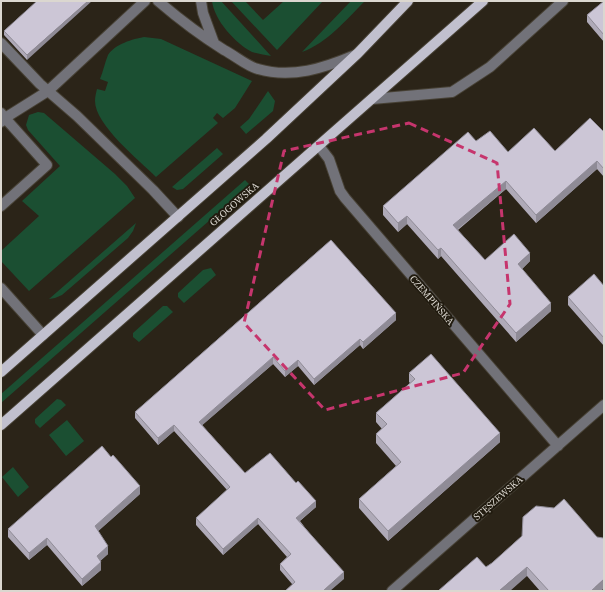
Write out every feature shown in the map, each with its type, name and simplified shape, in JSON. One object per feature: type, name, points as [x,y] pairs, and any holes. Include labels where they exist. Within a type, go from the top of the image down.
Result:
[{"type":"main road","points":[[1,372],[243,160],[358,53],[408,1]]},
{"type":"main road","name":"GŁOGOWSKA","points":[[1,425],[483,1]]},
{"type":"street","points":[[1,206],[47,165],[2,118],[48,91],[145,1]]},
{"type":"street","points":[[158,1],[181,21],[214,44],[257,69],[287,73],[307,71],[334,64],[358,53]]},
{"type":"street","points":[[201,1],[203,13],[214,44]]},
{"type":"street","points":[[372,99],[452,92],[490,67],[563,1]]},
{"type":"street","points":[[1,43],[48,91],[83,121],[154,190],[178,217]]},
{"type":"street","name":"CZEMPIŃSKA","points":[[319,146],[329,158],[340,191],[345,198],[558,446]]},
{"type":"street","points":[[1,288],[43,335]]},
{"type":"street","name":"STĘSZEWSKA","points":[[392,591],[604,405]]},
{"type":"highlighted area","points":[[409,123],[497,163],[510,304],[463,373],[325,410],[244,323],[284,151]]},
{"type":"green space","points":[[212,1],[221,1],[271,56],[252,52],[239,43],[221,23]]},
{"type":"green space","points":[[231,1],[245,1],[263,20],[284,1],[323,1],[277,50]]},
{"type":"green space","points":[[351,1],[365,1],[328,37],[302,52]]},
{"type":"green space","points":[[144,37],[161,39],[252,81],[235,108],[223,118],[217,113],[213,118],[218,123],[156,177],[119,142],[110,131],[102,121],[95,101],[97,89],[105,91],[108,82],[100,79],[108,55],[111,51],[120,45]]},
{"type":"green space","points":[[268,91],[275,101],[273,111],[246,134],[240,127],[249,119]]},
{"type":"green space","points":[[38,112],[44,113],[115,174],[127,186],[135,198],[29,291],[1,261],[1,251],[39,216],[22,201],[60,166],[28,130],[26,125],[29,115]]},
{"type":"green space","points":[[217,148],[223,154],[183,189],[177,190],[172,187]]},
{"type":"green space","points":[[245,180],[250,185],[1,403],[1,394]]},
{"type":"green space","points":[[136,223],[128,238],[62,295],[49,299]]},
{"type":"green space","points":[[211,268],[216,275],[184,303],[178,297],[178,293],[203,270]]},
{"type":"green space","points":[[163,306],[167,306],[173,312],[139,342],[133,337],[133,333]]},
{"type":"green space","points":[[57,399],[61,400],[66,405],[40,428],[35,423],[35,419]]},
{"type":"green space","points":[[67,420],[84,441],[66,456],[49,435]]},
{"type":"green space","points":[[13,467],[29,487],[18,497],[2,477]]},
{"type":"building","points":[[37,1],[88,1],[27,55],[4,31]]},
{"type":"building","points":[[604,1],[604,35],[587,15]]},
{"type":"building","points":[[590,118],[604,132],[604,169],[597,161],[536,215],[506,181],[453,225],[485,260],[514,234],[530,253],[518,264],[551,303],[516,333],[441,248],[438,250],[407,216],[398,223],[383,206],[468,132],[476,141],[490,131],[508,152],[534,128],[555,151]]},
{"type":"building","points":[[331,240],[396,313],[363,342],[360,339],[314,379],[298,360],[285,371],[273,357],[199,422],[245,473],[270,453],[296,483],[298,481],[316,501],[296,518],[344,572],[323,591],[285,591],[295,582],[280,564],[291,554],[258,518],[223,549],[196,518],[230,487],[174,425],[158,438],[135,412]]},
{"type":"building","points":[[594,274],[604,286],[604,338],[568,297]]},
{"type":"building","points":[[431,354],[500,433],[388,531],[359,499],[401,462],[376,434],[387,424],[376,413],[415,379],[409,373]]},
{"type":"building","points":[[102,446],[111,457],[113,455],[140,486],[95,526],[108,546],[97,556],[101,562],[82,579],[47,538],[29,553],[8,529]]},
{"type":"building","points":[[564,499],[597,537],[604,539],[604,579],[591,591],[549,591],[527,567],[499,591],[438,591],[477,557],[486,567],[492,563],[522,536],[523,517],[536,506],[554,508]]}]
